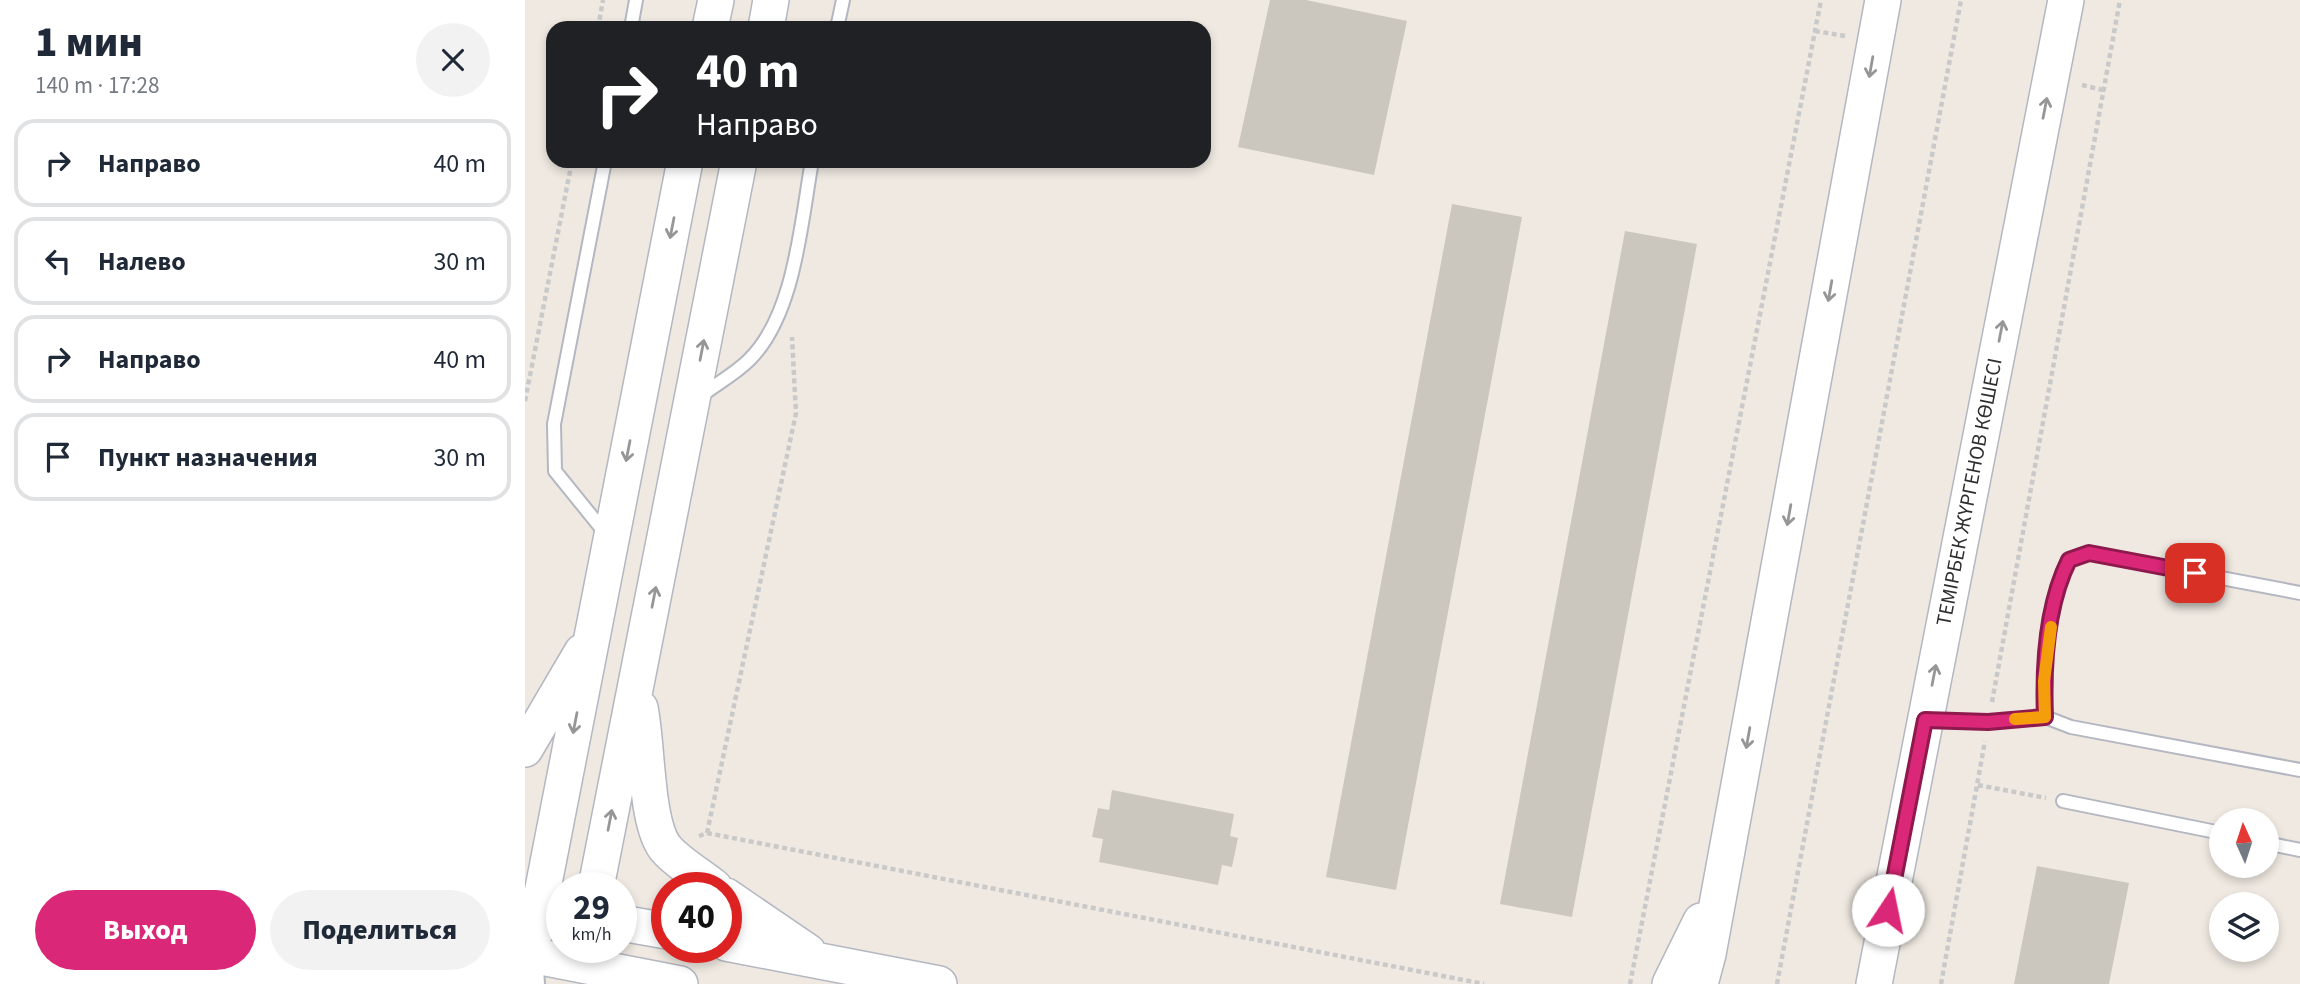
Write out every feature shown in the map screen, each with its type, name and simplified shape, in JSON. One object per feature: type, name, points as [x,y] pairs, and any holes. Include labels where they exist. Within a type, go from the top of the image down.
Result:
[{"type":"main road","points":[[712,21],[716,0]]},
{"type":"main road","points":[[766,21],[771,0]]},
{"type":"main road","points":[[1700,984],[1883,0]]},
{"type":"main road","name":"ТЕМІРБЕК ЖҮРГЕНОВ КӨШЕСІ","points":[[1874,984],[2066,0]]},
{"type":"main road","points":[[680,984],[578,965],[529,965],[684,168]]},
{"type":"main road","points":[[599,872],[738,168]]},
{"type":"main road","points":[[525,749],[561,683],[592,637]]},
{"type":"main road","points":[[636,687],[646,739],[652,826],[667,850],[696,872]]},
{"type":"main road","points":[[1670,984],[1722,877]]},
{"type":"main road","points":[[1893,886],[1893,984]]},
{"type":"main road","points":[[742,907],[823,962]]},
{"type":"main road","points":[[742,946],[939,984]]},
{"type":"lane","points":[[632,21],[636,0]]},
{"type":"lane","points":[[838,21],[842,0]]},
{"type":"lane","points":[[604,168],[554,424],[555,471],[611,540]]},
{"type":"lane","points":[[692,402],[749,360],[773,326],[789,284],[811,168]]},
{"type":"lane","points":[[2045,717],[2044,681],[2057,583],[2069,560],[2089,553],[2300,593]]},
{"type":"lane","points":[[1925,720],[1988,722],[2045,717],[2071,727],[2300,770]]},
{"type":"lane","points":[[2063,801],[2209,831]]},
{"type":"lane","points":[[2279,846],[2300,850]]},
{"type":"path","points":[[599,21],[603,0]]},
{"type":"path","points":[[1630,984],[1821,0]]},
{"type":"path","points":[[1777,984],[1961,0]]},
{"type":"path","points":[[1941,984],[2120,0]]},
{"type":"path","points":[[525,401],[571,168]]},
{"type":"path","points":[[707,832],[796,413],[792,335]]},
{"type":"path","points":[[1978,785],[2063,801]]},
{"type":"path","points":[[667,850],[707,832],[1484,984]]},
{"type":"building","points":[[1270,0],[1306,0],[1407,21],[1374,175],[1238,147]]},
{"type":"building","points":[[1452,204],[1522,217],[1396,890],[1326,877]]},
{"type":"building","points":[[1625,231],[1697,244],[1572,917],[1500,904]]},
{"type":"building","points":[[1112,790],[1234,814],[1230,836],[1238,838],[1232,867],[1222,865],[1218,885],[1099,862],[1103,839],[1092,837],[1098,808],[1109,810]]},
{"type":"building","points":[[2037,866],[2129,883],[2109,984],[2014,984]]},
{"type":"slow traffic","points":[[2015,719],[2045,717],[2044,681],[2051,627]]},
{"type":"route","points":[[1888,910],[1925,720],[1988,722],[2045,717],[2044,681],[2057,583],[2069,560],[2089,553],[2195,573]]}]
